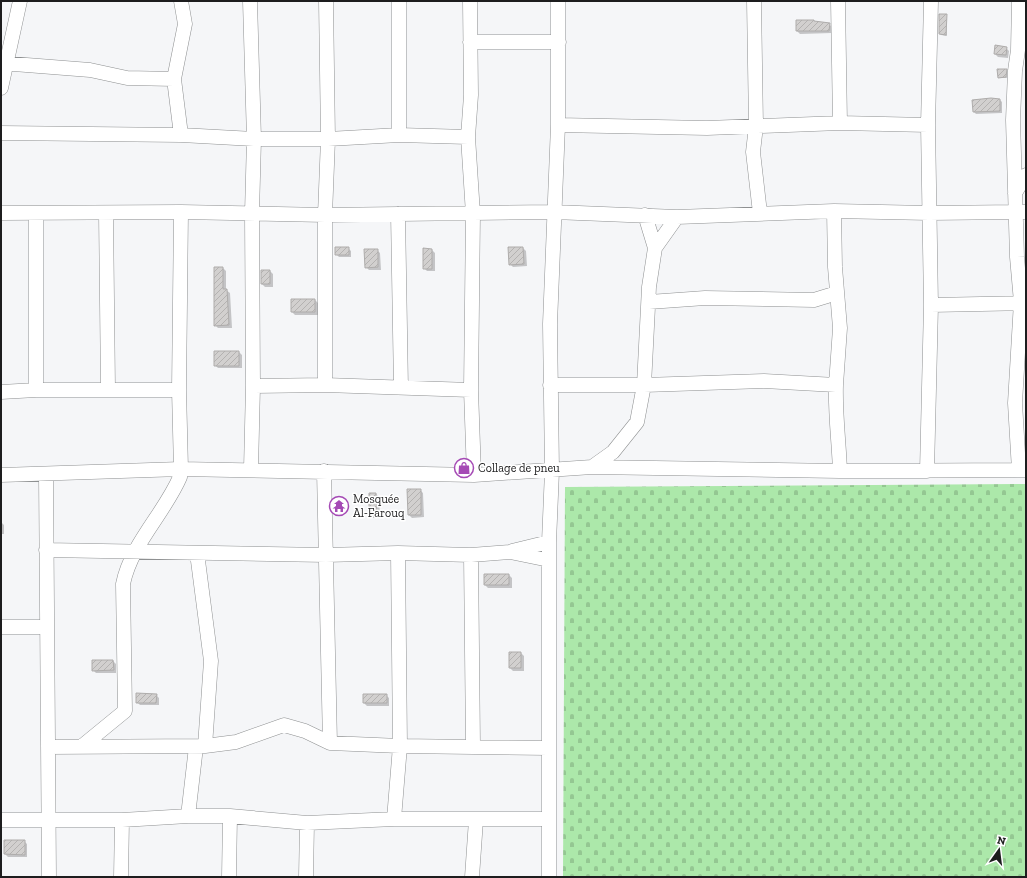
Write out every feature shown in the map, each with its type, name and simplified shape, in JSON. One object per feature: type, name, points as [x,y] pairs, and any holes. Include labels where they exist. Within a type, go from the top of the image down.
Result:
[{"type":"street","points":[[1,88],[4,63],[20,1]]},
{"type":"street","points":[[180,135],[174,79],[185,24],[181,1]]},
{"type":"street","points":[[250,1],[254,139],[252,213],[253,386],[251,469]]},
{"type":"street","points":[[325,384],[325,215],[328,139],[326,1]]},
{"type":"street","points":[[399,1],[399,136]]},
{"type":"street","points":[[470,1],[471,95],[468,137],[474,214],[471,390],[474,475]]},
{"type":"street","points":[[549,877],[549,542],[552,471],[550,385],[554,212],[558,125],[558,1]]},
{"type":"street","points":[[754,1],[756,126],[753,152],[760,213]]},
{"type":"street","points":[[838,1],[840,123]]},
{"type":"street","points":[[927,471],[931,304],[928,125],[931,1]]},
{"type":"street","points":[[1,475],[181,469],[251,469],[474,475],[552,471],[592,467],[840,471],[1023,470],[1016,440],[1021,384],[1024,303],[1021,212],[1014,193],[1013,120],[1015,71],[1018,50],[1019,1]]},
{"type":"street","points":[[470,42],[559,42]]},
{"type":"street","points":[[4,63],[90,70],[126,78],[174,79]]},
{"type":"street","points":[[558,125],[646,125],[680,128],[840,123],[928,125]]},
{"type":"street","points":[[1,133],[180,135],[254,139],[328,139],[399,136],[468,137]]},
{"type":"street","points":[[1014,193],[1026,175]]},
{"type":"street","points":[[1,213],[181,212],[325,215],[554,212],[677,217],[834,211],[929,213],[1021,212]]},
{"type":"street","points":[[834,211],[835,267],[840,328],[835,415],[838,433],[840,471]]},
{"type":"street","points":[[81,747],[125,712],[122,584],[124,575],[135,551],[177,483],[181,469],[178,390],[181,212]]},
{"type":"street","points":[[106,213],[108,389]]},
{"type":"street","points":[[36,214],[36,390]]},
{"type":"street","points":[[398,214],[401,388]]},
{"type":"street","points":[[645,216],[655,248]]},
{"type":"street","points":[[592,467],[613,452],[635,425],[644,385],[650,274],[655,248],[677,217]]},
{"type":"street","points":[[649,302],[705,298],[814,300],[838,293]]},
{"type":"street","points":[[931,304],[1024,303]]},
{"type":"street","points":[[550,385],[644,385],[764,381],[836,385]]},
{"type":"street","points":[[253,386],[325,384],[471,390]]},
{"type":"street","points":[[1,392],[108,389],[178,390]]},
{"type":"street","points":[[324,471],[330,743]]},
{"type":"street","points":[[46,474],[48,877]]},
{"type":"street","points":[[46,550],[326,555],[398,553],[471,555],[510,552],[549,542]]},
{"type":"street","points":[[510,552],[549,560]]},
{"type":"street","points":[[188,816],[201,747],[211,661],[197,553]]},
{"type":"street","points":[[394,819],[400,746],[398,553]]},
{"type":"street","points":[[471,555],[473,746]]},
{"type":"street","points":[[1,627],[47,627]]},
{"type":"street","points":[[48,747],[201,747],[236,742],[284,725],[305,731],[330,743],[400,746],[548,748]]},
{"type":"street","points":[[1,820],[122,820],[188,816],[230,816],[307,823],[394,819],[549,819]]},
{"type":"street","points":[[229,877],[230,816]]},
{"type":"street","points":[[121,877],[122,820]]},
{"type":"street","points":[[472,877],[476,820]]},
{"type":"street","points":[[306,877],[307,823]]},
{"type":"green space","points":[[1026,484],[1026,877],[563,877],[565,487]]},
{"type":"building","points":[[939,14],[947,14],[946,35],[939,34]]},
{"type":"building","points":[[796,20],[814,20],[830,23],[829,31],[796,31]]},
{"type":"building","points":[[995,45],[1007,47],[1006,55],[994,54]]},
{"type":"building","points":[[997,69],[1007,69],[1006,77],[998,78]]},
{"type":"building","points":[[991,98],[1000,99],[1000,111],[973,112],[972,100]]},
{"type":"building","points":[[335,247],[349,247],[349,255],[335,255]]},
{"type":"building","points":[[508,247],[523,247],[524,264],[509,265]]},
{"type":"building","points":[[423,248],[432,249],[432,269],[423,269]]},
{"type":"building","points":[[364,249],[378,249],[378,267],[365,268]]},
{"type":"building","points":[[214,267],[223,267],[223,289],[227,289],[229,325],[214,326]]},
{"type":"building","points":[[261,270],[270,270],[270,284],[261,284]]},
{"type":"building","points":[[291,299],[315,299],[315,312],[291,312]]},
{"type":"building","points":[[214,351],[239,351],[239,366],[214,366]]},
{"type":"building","points":[[407,489],[421,489],[421,515],[408,515]]},
{"type":"building","points":[[369,493],[376,493],[377,516],[369,516]]},
{"type":"building","points":[[484,574],[509,574],[509,585],[484,585]]},
{"type":"building","points":[[509,652],[521,652],[521,668],[509,668]]},
{"type":"building","points":[[92,660],[113,660],[114,670],[92,671]]},
{"type":"building","points":[[136,693],[157,694],[156,703],[136,703]]},
{"type":"building","points":[[363,694],[387,694],[387,703],[363,703]]},
{"type":"building","points":[[4,840],[25,840],[25,855],[4,854]]},
{"type":"place","name":"Collage de pneu","points":[[464,468]]},
{"type":"place","name":"Mosquée Al-Farouq","points":[[339,506]]}]
